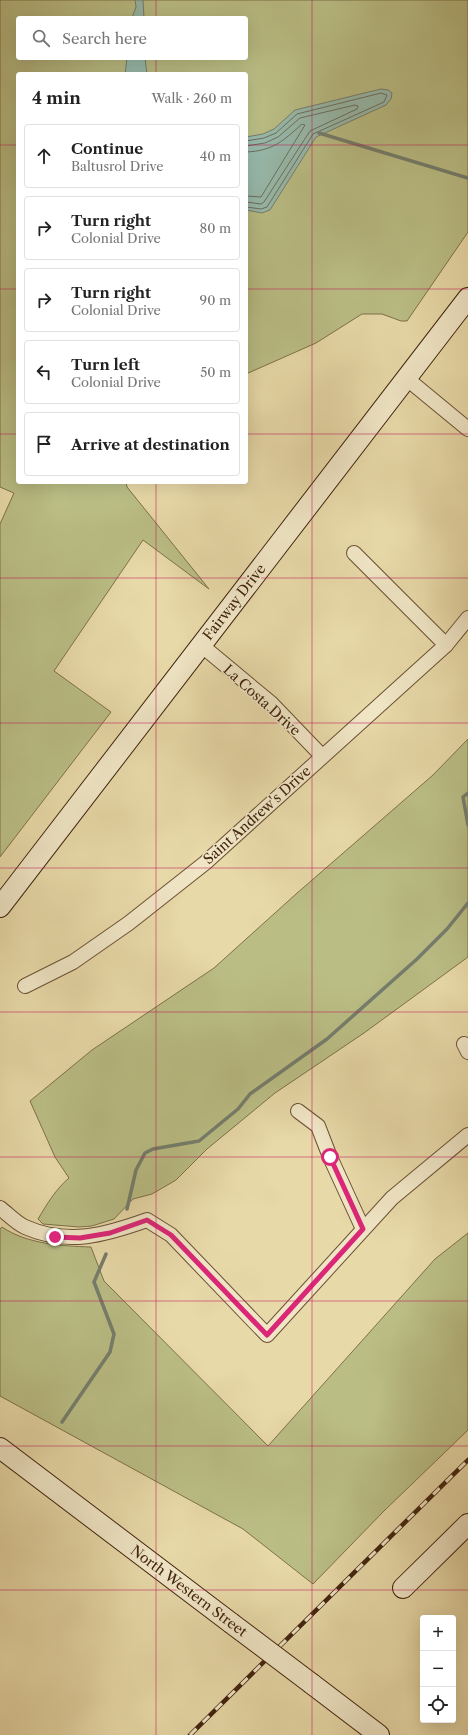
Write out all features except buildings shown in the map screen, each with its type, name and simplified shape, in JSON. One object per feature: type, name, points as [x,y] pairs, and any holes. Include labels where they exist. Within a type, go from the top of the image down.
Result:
[{"type":"main road","name":"Fairway Drive","points":[[0,907],[468,298]]},
{"type":"main road","name":"North Western Street","points":[[0,1448],[378,1735]]},
{"type":"main road","points":[[403,1588],[468,1524]]},
{"type":"street","points":[[406,378],[468,429]]},
{"type":"street","points":[[354,553],[446,645]]},
{"type":"street","name":"Saint Andrew's Drive","points":[[25,986],[73,962],[129,923],[205,863],[446,645],[468,618]]},
{"type":"street","name":"La Costa Drive","points":[[201,645],[272,704],[322,756]]},
{"type":"street","points":[[298,1111],[318,1126],[330,1157],[363,1229]]},
{"type":"street","points":[[0,1208],[24,1226],[55,1237],[80,1238],[110,1233],[147,1220],[171,1235],[267,1335],[392,1198],[468,1135]]},
{"type":"green space","points":[[0,0],[468,0],[468,232],[407,321],[401,321],[382,314],[362,314],[316,343],[248,373],[248,72],[16,72],[16,484],[126,484],[127,487],[209,589],[143,540],[54,671],[111,712],[0,857],[0,524],[14,493],[0,487]]},
{"type":"green space","points":[[468,739],[468,957],[364,1033],[275,1093],[207,1149],[176,1180],[152,1194],[133,1199],[114,1219],[92,1226],[79,1227],[43,1224],[38,1219],[48,1202],[69,1178],[55,1157],[30,1101],[92,1050],[214,968],[296,894],[433,775]]},
{"type":"green space","points":[[2,1227],[12,1233],[33,1241],[56,1245],[91,1247],[104,1281],[268,1446],[435,1259],[468,1233],[468,1430],[384,1511],[313,1584],[243,1529],[0,1396],[0,1229]]},
{"type":"water","points":[[135,0],[143,0],[144,16],[133,16],[136,7]]},
{"type":"water","points":[[127,60],[145,60],[147,72],[125,72]]},
{"type":"water","points":[[381,89],[388,90],[392,93],[391,99],[386,105],[316,137],[270,210],[262,213],[248,210],[248,137],[263,134],[274,129],[295,110]]},
{"type":"waterway","points":[[319,133],[468,178]]},
{"type":"waterway","points":[[468,793],[463,797],[468,825]]},
{"type":"waterway","points":[[127,1209],[136,1170],[145,1153],[153,1149],[199,1141],[238,1109],[250,1094],[327,1039],[417,959],[447,929],[468,903]]},
{"type":"waterway","points":[[62,1422],[110,1352],[114,1334],[94,1282],[106,1254]]},
{"type":"railway","points":[[190,1735],[468,1460]]},
{"type":"route","points":[[55,1237],[80,1238],[110,1233],[147,1220],[171,1235],[267,1335],[363,1229],[330,1157]]}]
